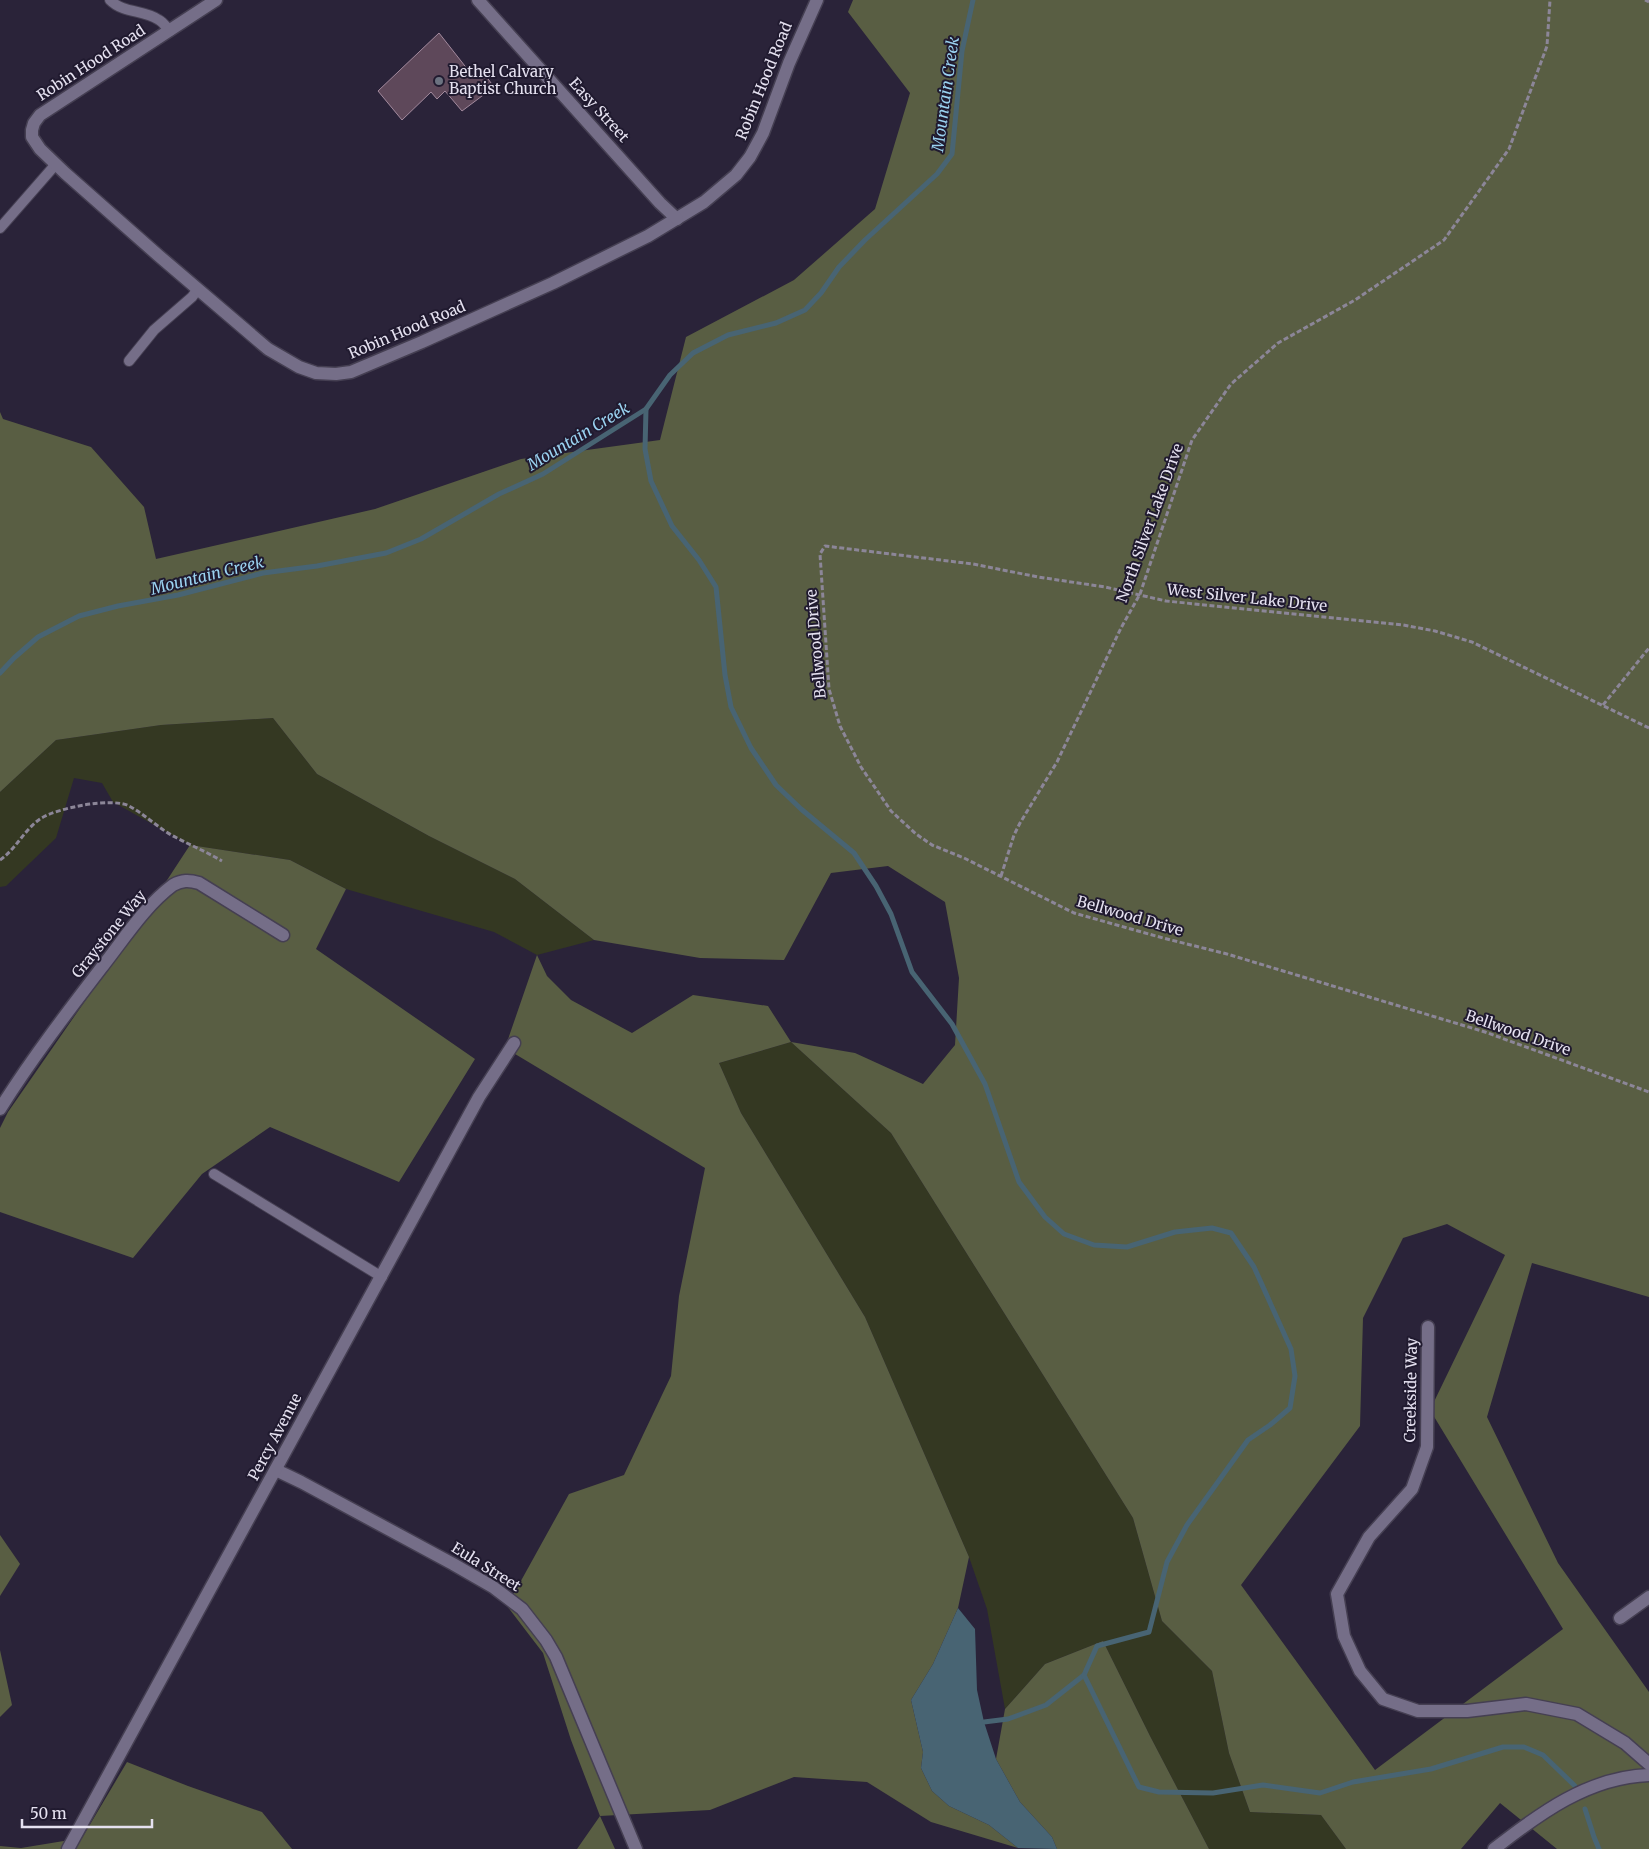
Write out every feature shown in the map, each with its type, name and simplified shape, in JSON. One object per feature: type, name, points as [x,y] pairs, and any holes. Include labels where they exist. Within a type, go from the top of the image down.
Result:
[{"type":"street","name":"Robin Hood Road","points":[[216,0],[40,115],[34,123],[32,137],[40,149],[56,164],[268,348],[299,367],[316,373],[336,374],[351,372],[553,283],[648,236],[704,202],[736,175],[750,157],[763,133],[789,63],[817,0]]},
{"type":"street","name":"Easy Street","points":[[478,0],[660,203],[677,219]]},
{"type":"street","name":"Graystone Way","points":[[0,1109],[13,1087],[74,1003],[131,929],[167,889],[173,885],[180,881],[189,880],[198,883],[283,935]]},
{"type":"street","name":"Percy Avenue","points":[[68,1849],[479,1097],[514,1043]]},
{"type":"street","name":"Creekside Way","points":[[1428,1327],[1427,1447],[1412,1489],[1369,1537],[1337,1594],[1344,1636],[1360,1672],[1383,1699],[1418,1711],[1467,1710],[1526,1704],[1577,1714],[1625,1743],[1649,1764]]},
{"type":"street","name":"Eula Street","points":[[276,1470],[453,1564],[493,1587],[522,1610],[546,1640],[556,1658],[592,1740],[636,1849]]},
{"type":"street","points":[[1620,1618],[1649,1598]]},
{"type":"street","points":[[1500,1848],[1530,1820],[1592,1786],[1618,1779],[1649,1775]]},
{"type":"lane","points":[[110,0],[116,6],[159,20],[170,31]]},
{"type":"lane","points":[[0,228],[56,164]]},
{"type":"lane","points":[[129,361],[154,330],[192,297],[198,289]]},
{"type":"lane","points":[[214,1174],[382,1277]]},
{"type":"path","name":"North Silver Lake Drive","points":[[1001,876],[1014,835],[1057,762],[1121,628],[1140,594],[1192,440],[1231,384],[1278,343],[1355,300],[1444,240],[1509,149],[1547,46],[1550,0]]},
{"type":"path","points":[[1645,0],[1649,2]]},
{"type":"path","name":"West Silver Lake Drive","points":[[825,546],[973,564],[1038,577],[1106,586],[1166,601],[1403,625],[1435,631],[1472,642],[1649,728]]},
{"type":"path","name":"Bellwood Drive","points":[[825,546],[820,554],[820,561],[829,689],[840,726],[861,767],[891,811],[916,834],[932,845],[964,858],[1074,913],[1227,954],[1485,1032],[1649,1092]]},
{"type":"path","points":[[1603,705],[1649,648]]},
{"type":"path","points":[[0,860],[7,855],[28,829],[41,819],[66,809],[100,803],[127,805],[176,838],[222,860]]},
{"type":"green space","points":[[853,0],[1649,0],[1649,1297],[1532,1263],[1487,1417],[1558,1563],[1649,1692],[1649,1849],[1557,1849],[1500,1803],[1461,1849],[1346,1849],[1321,1815],[1250,1812],[1229,1753],[1212,1671],[1162,1621],[1133,1518],[891,1133],[791,1042],[855,1053],[923,1084],[955,1045],[959,978],[945,902],[888,866],[831,873],[784,960],[700,958],[594,940],[515,879],[429,836],[317,774],[273,718],[161,725],[56,740],[0,792],[0,412],[3,419],[91,447],[144,507],[156,559],[375,509],[521,459],[660,440],[686,337],[794,280],[875,209],[910,93],[848,12]],"holes":[[[1447,1224],[1505,1255],[1430,1410],[1563,1629],[1375,1770],[1241,1585],[1360,1426],[1363,1318],[1403,1238]]]},
{"type":"green space","points":[[273,718],[317,774],[429,836],[515,879],[594,940],[537,955],[494,932],[346,889],[290,860],[190,845],[113,802],[102,783],[74,778],[56,838],[6,886],[0,887],[0,792],[56,740],[161,725]]},
{"type":"green space","points":[[190,845],[290,860],[346,889],[316,949],[475,1059],[399,1182],[270,1127],[202,1174],[133,1258],[0,1212],[0,1128],[8,1112],[137,926]]},
{"type":"green space","points":[[537,955],[547,976],[571,1000],[632,1033],[693,995],[768,1006],[791,1042],[719,1063],[741,1113],[865,1317],[969,1557],[958,1608],[933,1664],[911,1700],[923,1752],[921,1768],[932,1791],[949,1806],[989,1825],[1018,1848],[931,1822],[867,1782],[794,1777],[710,1810],[600,1816],[571,1740],[543,1653],[507,1606],[569,1494],[624,1475],[671,1376],[679,1296],[705,1168],[505,1048]]},
{"type":"green space","points":[[791,1042],[891,1133],[1133,1518],[1162,1621],[1212,1671],[1229,1753],[1250,1812],[1321,1815],[1346,1849],[1209,1849],[1103,1641],[1045,1664],[1005,1709],[987,1609],[969,1557],[865,1317],[741,1113],[719,1063]]},
{"type":"green space","points":[[0,1535],[20,1564],[0,1596]]},
{"type":"green space","points":[[1103,1641],[1209,1849],[1057,1849],[1052,1837],[1020,1802],[996,1759],[1005,1709],[1045,1664]]},
{"type":"green space","points":[[0,1650],[12,1705],[0,1717]]},
{"type":"green space","points":[[127,1762],[262,1812],[292,1849],[0,1849],[0,1846],[21,1848],[82,1838]]},
{"type":"green space","points":[[600,1816],[615,1849],[577,1849]]},
{"type":"water","points":[[958,1608],[975,1629],[977,1690],[984,1722],[996,1759],[1020,1802],[1052,1837],[1057,1849],[1018,1848],[989,1825],[949,1806],[932,1791],[921,1768],[923,1752],[911,1700],[933,1664]]},
{"type":"building","name":"Bethel Calvary Baptist Church","points":[[439,33],[472,75],[480,68],[494,87],[462,111],[445,91],[437,99],[431,92],[402,120],[378,91]]},
{"type":"waterway","name":"Mountain Creek","points":[[0,673],[38,637],[79,616],[118,606],[178,595],[263,573],[317,566],[386,553],[421,539],[499,494],[543,474],[646,409],[670,375],[693,353],[728,335],[776,323],[805,310],[821,293],[839,267],[865,240],[937,174],[952,154],[962,51],[973,0]]},
{"type":"waterway","points":[[646,409],[645,449],[651,481],[672,526],[699,560],[716,587],[725,675],[731,707],[751,748],[776,785],[801,809],[854,853],[876,886],[891,914],[912,972],[952,1024],[985,1084],[1019,1182],[1045,1217],[1064,1234],[1094,1245],[1127,1247],[1175,1232],[1212,1228],[1231,1233],[1254,1267],[1291,1349],[1295,1376],[1290,1408],[1248,1440],[1187,1525],[1167,1562],[1149,1632],[1097,1646],[1084,1675],[1046,1705],[1008,1719],[984,1722]]},
{"type":"waterway","points":[[1084,1675],[1139,1787],[1159,1792],[1213,1793],[1263,1785],[1320,1793],[1353,1782],[1431,1769],[1503,1747],[1524,1747],[1543,1755],[1575,1786]]},
{"type":"waterway","points":[[1585,1809],[1599,1849]]},
{"type":"place","name":"Bethel Calvary Baptist Church","points":[[439,81]]}]
